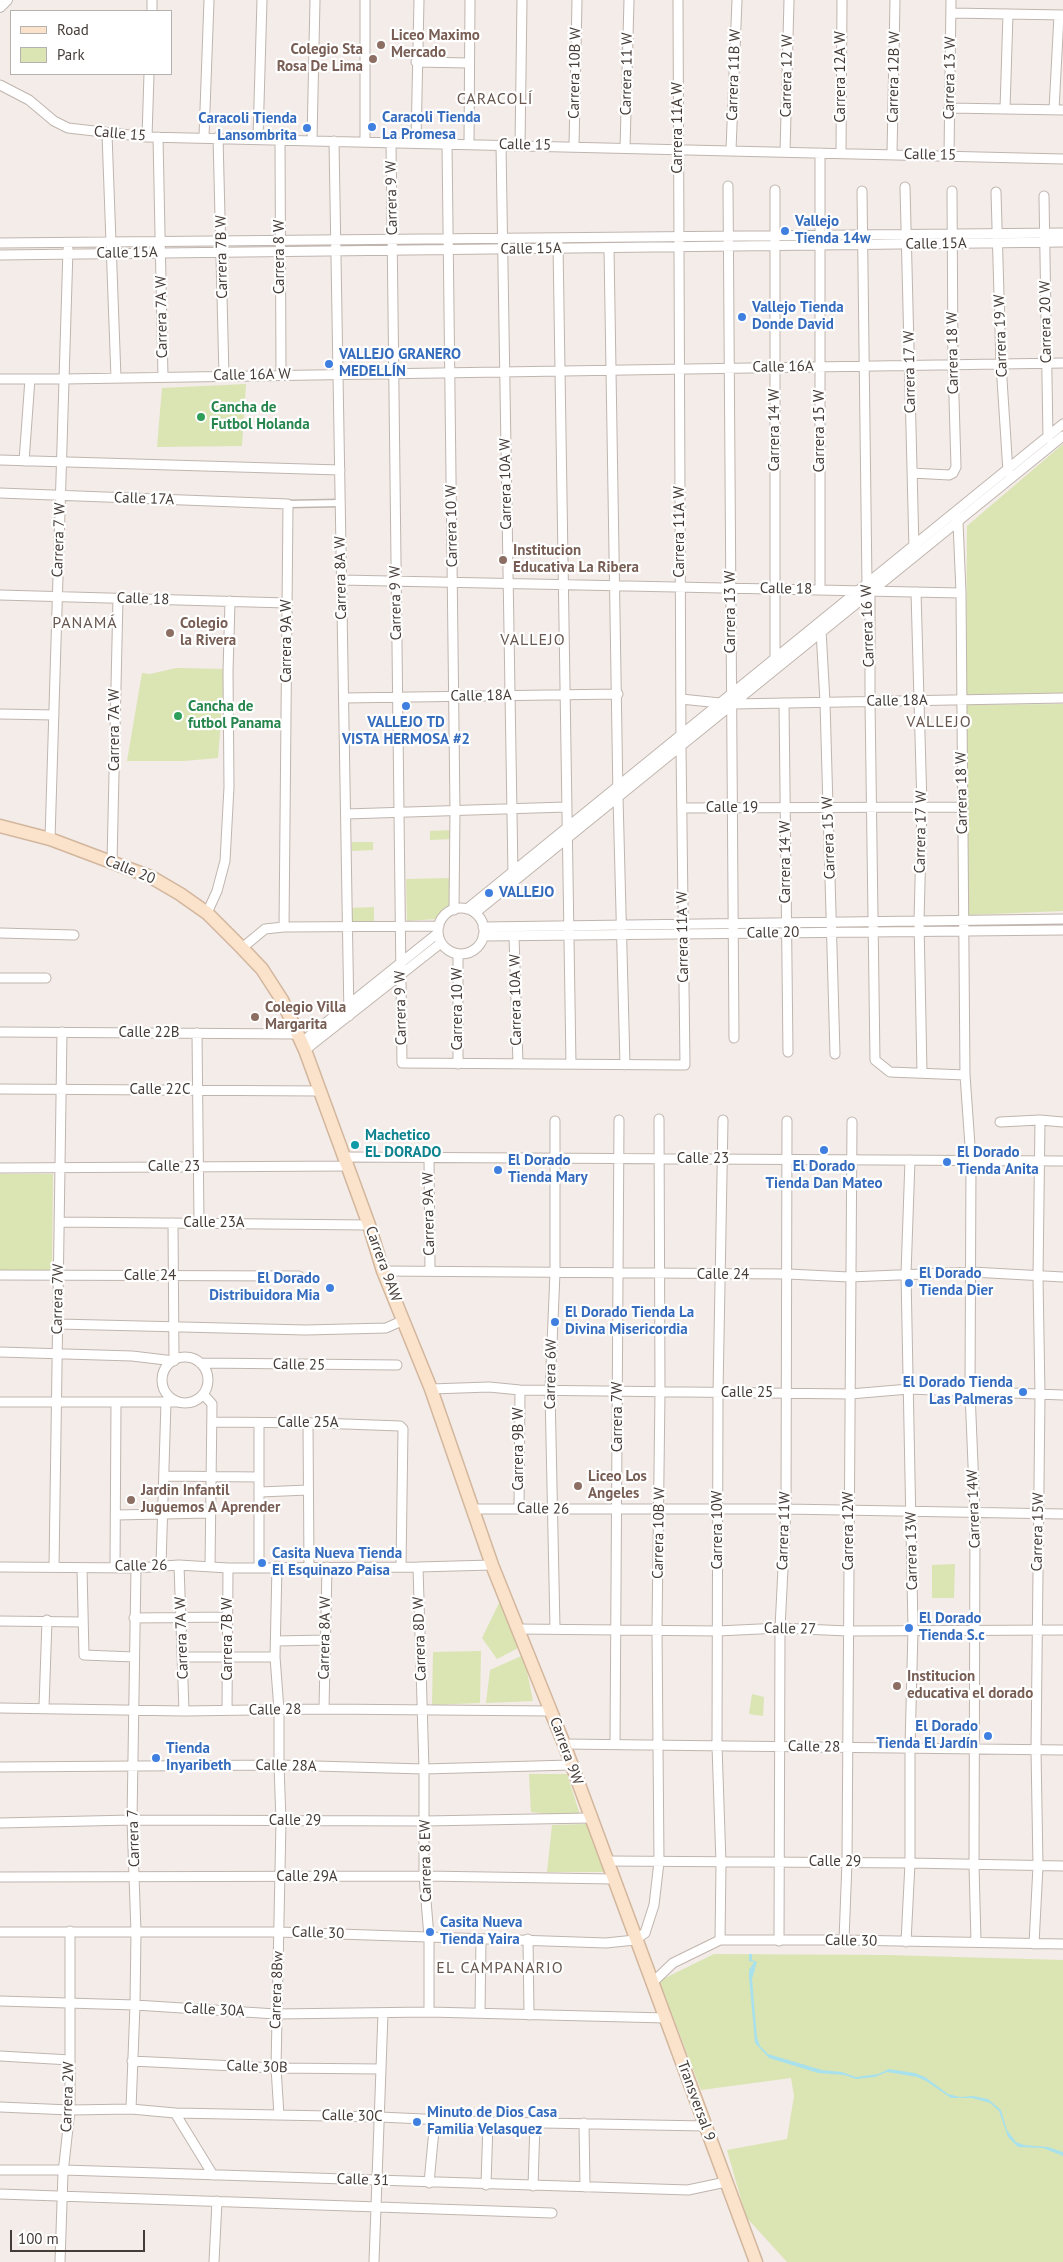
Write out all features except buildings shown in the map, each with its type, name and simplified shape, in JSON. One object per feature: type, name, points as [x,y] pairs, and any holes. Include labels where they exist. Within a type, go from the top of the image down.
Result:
[{"type":"main road","name":"Calle 20","points":[[0,826],[50,839],[151,877],[207,913],[262,970]]},
{"type":"main road","name":"Carrera 9AW","points":[[262,970],[282,1000],[302,1042],[369,1225],[383,1271],[431,1389],[492,1565]]},
{"type":"main road","name":"Carrera 9W","points":[[492,1565],[564,1744],[635,1940]]},
{"type":"main road","name":"Transversal 9","points":[[635,1940],[666,2018],[704,2126],[756,2262]]},
{"type":"street","points":[[0,7],[8,0]]},
{"type":"street","points":[[204,137],[209,0]]},
{"type":"street","points":[[258,138],[262,0]]},
{"type":"street","points":[[312,140],[315,0]]},
{"type":"street","points":[[365,0],[365,141]]},
{"type":"street","points":[[416,142],[416,62],[419,0]]},
{"type":"street","points":[[469,144],[470,0]]},
{"type":"street","points":[[520,145],[522,0]]},
{"type":"street","name":"Carrera 10B W","points":[[574,146],[577,0]]},
{"type":"street","name":"Carrera 11 W","points":[[625,148],[629,0]]},
{"type":"street","name":"Carrera 11A W","points":[[625,1065],[685,1065],[680,747],[678,0]]},
{"type":"street","name":"Carrera 11B W","points":[[731,150],[737,0]]},
{"type":"street","name":"Carrera 12 W","points":[[785,152],[789,0]]},
{"type":"street","name":"Carrera 12A W","points":[[841,153],[842,0]]},
{"type":"street","name":"Carrera 12B W","points":[[892,154],[896,0]]},
{"type":"street","name":"Carrera 13 W","points":[[949,156],[951,0]]},
{"type":"street","points":[[949,108],[1059,110],[1061,15],[951,13]]},
{"type":"street","points":[[1005,109],[1008,14]]},
{"type":"street","points":[[416,62],[470,64]]},
{"type":"street","points":[[147,137],[149,75]]},
{"type":"street","name":"Calle 15","points":[[0,85],[29,100],[54,121],[68,128],[147,137],[218,137],[1063,159]]},
{"type":"street","points":[[108,134],[116,378]]},
{"type":"street","name":"Carrera 7A W","points":[[158,137],[163,377]]},
{"type":"street","name":"Carrera 7B W","points":[[218,137],[224,376]]},
{"type":"street","name":"Carrera 8 W","points":[[280,139],[280,375]]},
{"type":"street","name":"Carrera 8A W","points":[[334,140],[349,1016]]},
{"type":"street","name":"Carrera 9 W","points":[[391,142],[402,1063],[458,1064]]},
{"type":"street","name":"Carrera 10 W","points":[[447,143],[454,696],[454,910]]},
{"type":"street","name":"Carrera 10A W","points":[[501,145],[503,372],[513,883]]},
{"type":"street","name":"Carrera 15 W","points":[[820,153],[820,590]]},
{"type":"street","name":"Carrera 13 W","points":[[728,186],[734,1038]]},
{"type":"street","name":"Carrera 17 W","points":[[905,187],[914,557]]},
{"type":"street","name":"Carrera 14 W","points":[[775,190],[775,670]]},
{"type":"street","name":"Carrera 16 W","points":[[862,191],[875,1060],[890,1072],[922,1073]]},
{"type":"street","name":"Carrera 18 W","points":[[912,472],[949,474],[953,473],[956,467],[953,364],[952,191]]},
{"type":"street","name":"Carrera 19 W","points":[[996,192],[1001,364],[1009,480]]},
{"type":"street","name":"Carrera 20 W","points":[[1044,196],[1048,448]]},
{"type":"street","name":"Calle 15A","points":[[0,243],[679,237],[820,241],[1044,238],[1063,234]]},
{"type":"street","points":[[558,238],[565,585],[566,828],[568,839],[571,1064]]},
{"type":"street","points":[[620,238],[620,248]]},
{"type":"street","name":"Calle 15A","points":[[1044,238],[1063,242]]},
{"type":"street","name":"Calle 15A","points":[[0,255],[728,247],[775,241]]},
{"type":"street","name":"Carrera 7 W","points":[[50,839],[69,242]]},
{"type":"street","points":[[458,1064],[625,1065],[618,797],[618,694],[609,248]]},
{"type":"street","name":"Calle 16A","points":[[503,372],[1063,363]]},
{"type":"street","name":"Calle 16A W","points":[[0,379],[64,380],[503,372]]},
{"type":"street","points":[[24,461],[30,379]]},
{"type":"street","points":[[467,909],[720,703],[732,699],[775,670],[821,632],[914,545],[1063,424]]},
{"type":"street","points":[[476,913],[680,747],[776,658],[856,591],[868,587],[914,557],[1063,436]]},
{"type":"street","points":[[0,460],[340,470]]},
{"type":"street","name":"Calle 17A","points":[[0,493],[288,504]]},
{"type":"street","points":[[288,504],[340,503]]},
{"type":"street","name":"Carrera 9A W","points":[[284,927],[288,504]]},
{"type":"street","name":"Carrera 18 W","points":[[954,512],[958,522],[961,593],[965,1075]]},
{"type":"street","name":"Calle 18","points":[[342,580],[856,591]]},
{"type":"street","points":[[868,587],[916,592],[961,593]]},
{"type":"street","name":"Carrera 17 W","points":[[916,592],[922,807],[919,921],[922,1073]]},
{"type":"street","name":"Calle 18","points":[[0,595],[287,603]]},
{"type":"street","name":"Carrera 7A W","points":[[112,862],[118,598]]},
{"type":"street","points":[[207,913],[217,891],[226,854],[229,787],[228,672],[230,601]]},
{"type":"street","name":"Carrera 15 W","points":[[818,623],[821,632],[825,702],[835,1054]]},
{"type":"street","name":"Calle 18A","points":[[344,698],[618,694]]},
{"type":"street","name":"Calle 18A","points":[[732,699],[784,703],[1063,698]]},
{"type":"street","points":[[681,699],[720,703]]},
{"type":"street","name":"Carrera 14 W","points":[[784,703],[788,1052]]},
{"type":"street","points":[[0,714],[54,715]]},
{"type":"street","name":"Calle 19","points":[[682,808],[962,807]]},
{"type":"street","points":[[346,814],[566,808]]},
{"type":"street","points":[[302,1042],[401,963],[438,930],[442,919],[454,910],[467,909],[476,913],[483,931],[474,950],[458,954],[448,950],[441,943],[438,930]]},
{"type":"street","points":[[1061,919],[1061,930]]},
{"type":"street","name":"Calle 20","points":[[483,931],[514,936],[622,925],[1061,919]]},
{"type":"street","points":[[1017,920],[1017,931]]},
{"type":"street","points":[[242,948],[265,929],[284,927],[400,926],[438,930]]},
{"type":"street","name":"Calle 20","points":[[483,931],[569,930],[622,934],[733,934],[1061,930]]},
{"type":"street","points":[[0,933],[74,935]]},
{"type":"street","name":"Carrera 10A W","points":[[514,936],[518,1064]]},
{"type":"street","points":[[302,1042],[349,1016],[441,943]]},
{"type":"street","name":"Carrera 10 W","points":[[458,954],[458,1064]]},
{"type":"street","points":[[0,978],[46,978]]},
{"type":"street","name":"Calle 22B","points":[[0,1032],[197,1033],[302,1042]]},
{"type":"street","name":"Carrera 7W","points":[[54,1567],[62,1032]]},
{"type":"street","points":[[197,1033],[199,1223]]},
{"type":"street","points":[[922,1073],[965,1075]]},
{"type":"street","name":"Carrera 14W","points":[[965,1075],[971,1160],[970,1392],[975,1513],[974,1865],[976,1942]]},
{"type":"street","name":"Calle 22C","points":[[0,1089],[319,1092]]},
{"type":"street","name":"Carrera 10B W","points":[[635,1940],[645,1933],[649,1925],[659,1862],[657,1629],[660,1510],[659,1119]]},
{"type":"street","name":"Carrera 7W","points":[[615,1744],[619,1120]]},
{"type":"street","name":"Carrera 10W","points":[[720,1940],[721,1863],[717,1746],[718,1393],[723,1120]]},
{"type":"street","points":[[1000,1122],[1040,1120],[1063,1122]]},
{"type":"street","name":"Carrera 15W","points":[[1034,1944],[1038,1866],[1036,1750],[1040,1395],[1038,1277],[1040,1120]]},
{"type":"street","name":"Carrera 6W","points":[[555,1121],[555,1273],[550,1391],[555,1628]]},
{"type":"street","name":"Carrera 11W","points":[[779,1941],[781,1863],[779,1746],[780,1628],[786,1509],[787,1121]]},
{"type":"street","name":"Carrera 12W","points":[[844,1940],[847,1862],[850,1160],[852,1122]]},
{"type":"street","name":"Carrera 9A W","points":[[429,1157],[430,1271]]},
{"type":"street","name":"Calle 23","points":[[0,1168],[198,1167],[429,1157],[1063,1161]]},
{"type":"street","name":"Carrera 13W","points":[[906,1942],[910,1862],[913,1629],[906,1274],[910,1160]]},
{"type":"street","name":"Calle 23A","points":[[59,1222],[369,1225]]},
{"type":"street","points":[[160,1566],[170,1402],[162,1382],[166,1368],[174,1361],[172,1223]]},
{"type":"street","name":"Calle 24","points":[[383,1271],[720,1275],[788,1274],[850,1277],[972,1272],[1063,1277]]},
{"type":"street","name":"Calle 24","points":[[0,1275],[299,1276]]},
{"type":"street","points":[[58,1324],[306,1330],[386,1328],[404,1320]]},
{"type":"street","points":[[0,1352],[132,1356],[174,1361],[187,1358],[200,1364],[206,1370],[208,1378],[207,1387],[203,1394],[195,1401],[185,1404],[170,1402],[0,1402]]},
{"type":"street","name":"Calle 25","points":[[200,1364],[397,1365]]},
{"type":"street","name":"Calle 25","points":[[431,1389],[488,1387],[550,1391],[850,1394],[909,1389],[1063,1395]]},
{"type":"street","name":"Carrera 9B W","points":[[519,1508],[520,1390]]},
{"type":"street","points":[[203,1394],[212,1404],[210,1567]]},
{"type":"street","points":[[115,1567],[116,1402]]},
{"type":"street","name":"Calle 25A","points":[[212,1422],[398,1425],[402,1429],[401,1567]]},
{"type":"street","points":[[259,1423],[259,1566]]},
{"type":"street","points":[[308,1423],[309,1567]]},
{"type":"street","points":[[164,1476],[259,1477]]},
{"type":"street","points":[[260,1492],[308,1490]]},
{"type":"street","name":"Calle 26","points":[[472,1509],[786,1509],[849,1512],[912,1511],[1063,1514]]},
{"type":"street","points":[[116,1514],[210,1513]]},
{"type":"street","name":"Calle 26","points":[[0,1567],[136,1568],[179,1566],[228,1568],[259,1566],[418,1567],[492,1565]]},
{"type":"street","name":"Carrera 7A W","points":[[179,1566],[184,1711]]},
{"type":"street","name":"Carrera 8Bw","points":[[277,1566],[275,1657],[279,1710],[282,1821],[276,2014],[276,2068],[279,2115]]},
{"type":"street","name":"Carrera 8A W","points":[[324,1709],[327,1567]]},
{"type":"street","name":"Carrera 8D W","points":[[418,1567],[423,1710]]},
{"type":"street","points":[[82,1568],[83,1653],[86,1657],[134,1657]]},
{"type":"street","name":"Carrera 7","points":[[131,2109],[136,1932],[132,1820],[136,1568]]},
{"type":"street","name":"Carrera 7B W","points":[[227,1710],[228,1568]]},
{"type":"street","points":[[134,1618],[227,1618]]},
{"type":"street","points":[[0,1621],[47,1620],[82,1622]]},
{"type":"street","points":[[44,1708],[47,1620]]},
{"type":"street","name":"Calle 27","points":[[518,1629],[718,1631],[780,1628],[848,1631],[913,1629],[976,1631],[1063,1630]]},
{"type":"street","points":[[276,1641],[325,1640]]},
{"type":"street","points":[[182,1656],[275,1657]]},
{"type":"street","name":"Calle 28","points":[[0,1708],[184,1711],[324,1709],[551,1711]]},
{"type":"street","name":"Carrera 8 EW","points":[[423,1710],[424,1876],[428,1937],[429,2012]]},
{"type":"street","name":"Calle 28","points":[[564,1744],[1063,1750]]},
{"type":"street","name":"Calle 28A","points":[[0,1767],[279,1765],[424,1769],[571,1766]]},
{"type":"street","name":"Calle 29","points":[[0,1822],[132,1820],[425,1822],[590,1818]]},
{"type":"street","name":"Calle 29","points":[[607,1861],[721,1863],[910,1862],[1063,1866]]},
{"type":"street","name":"Calle 29A","points":[[0,1877],[424,1876],[614,1879]]},
{"type":"street","name":"Carrera 2W","points":[[60,2262],[64,2170],[70,2110],[70,1931]]},
{"type":"street","name":"Calle 30","points":[[0,1932],[279,1932],[606,1943],[635,1940]]},
{"type":"street","points":[[480,2013],[481,1939]]},
{"type":"street","points":[[528,1939],[529,2015]]},
{"type":"street","name":"Calle 30","points":[[652,1983],[673,1963],[720,1940],[1063,1944]]},
{"type":"street","name":"Calle 30A","points":[[0,2001],[135,2005],[276,2014],[429,2012],[666,2018]]},
{"type":"street","points":[[374,2262],[383,2013]]},
{"type":"street","points":[[0,2056],[70,2060]]},
{"type":"street","name":"Calle 30B","points":[[132,2061],[276,2068],[381,2069]]},
{"type":"street","name":"Calle 30C","points":[[0,2107],[70,2110],[131,2109],[175,2113],[380,2117],[488,2122],[704,2126]]},
{"type":"street","points":[[175,2113],[213,2174]]},
{"type":"street","points":[[429,2183],[435,2120]]},
{"type":"street","points":[[486,2185],[488,2122]]},
{"type":"street","points":[[533,2186],[535,2123]]},
{"type":"street","points":[[584,2123],[585,2187]]},
{"type":"street","name":"Calle 31","points":[[0,2170],[213,2174],[486,2185],[688,2190],[726,2182]]},
{"type":"street","name":"Calle 31","points":[[0,2194],[552,2213]]},
{"type":"street","points":[[214,2262],[217,2201]]},
{"type":"green space","name":"Cancha de Futbol Holanda","points":[[246,384],[242,446],[157,447],[162,388]]},
{"type":"green space","points":[[1063,444],[1063,693],[966,695],[967,526]]},
{"type":"green space","name":"Cancha de futbol Panama","points":[[176,668],[225,669],[218,758],[184,761],[127,761],[142,673],[150,674]]},
{"type":"green space","points":[[1063,704],[1063,911],[968,915],[965,705]]},
{"type":"green space","points":[[453,830],[453,839],[430,840],[430,831]]},
{"type":"green space","points":[[352,842],[373,842],[373,850],[352,851]]},
{"type":"green space","points":[[453,878],[452,904],[443,910],[436,919],[407,921],[406,879]]},
{"type":"green space","points":[[374,907],[374,923],[352,924],[351,908]]},
{"type":"green space","points":[[0,1174],[53,1174],[52,1272],[0,1272]]},
{"type":"green space","points":[[955,1564],[954,1598],[932,1598],[932,1565]]},
{"type":"green space","points":[[501,1599],[518,1648],[497,1659],[482,1638]]},
{"type":"green space","points":[[481,1651],[480,1703],[432,1705],[433,1652]]},
{"type":"green space","points":[[528,1653],[525,1661],[533,1701],[486,1703],[490,1670]]},
{"type":"green space","points":[[752,1694],[764,1697],[763,1716],[749,1714]]},
{"type":"green space","points":[[529,1774],[567,1774],[581,1818],[531,1812]]},
{"type":"green space","points":[[591,1821],[610,1872],[547,1872],[552,1825],[585,1824]]},
{"type":"green space","points":[[714,1954],[886,1955],[1063,1960],[1063,2262],[787,2262],[746,2217],[727,2150],[787,2139],[794,2096],[791,2078],[701,2090],[659,1981]]},
{"type":"water","points":[[749,1954],[752,1954],[752,1960],[757,1962],[752,1979],[757,2037],[760,2046],[768,2054],[822,2070],[842,2072],[856,2077],[878,2074],[889,2069],[915,2073],[925,2077],[948,2094],[988,2099],[1001,2110],[1007,2130],[1016,2142],[1024,2145],[1048,2147],[1063,2152],[1063,2156],[1043,2148],[1018,2147],[1008,2137],[999,2111],[990,2103],[972,2098],[951,2098],[917,2077],[887,2072],[875,2077],[856,2079],[844,2075],[818,2073],[769,2058],[755,2043],[749,1977],[749,1970],[754,1962],[749,1961]]},
{"type":"place","name":"Liceo Maximo Mercado","points":[[381,45]]},
{"type":"place","name":"Colegio Sta Rosa De Lima","points":[[373,59]]},
{"type":"place","name":"Caracoli Tienda La Promesa","points":[[372,127]]},
{"type":"place","name":"Caracoli Tienda Lansombrita","points":[[307,128]]},
{"type":"place","name":"Vallejo Tienda 14w","points":[[785,231]]},
{"type":"place","name":"Vallejo Tienda Donde David","points":[[742,317]]},
{"type":"place","name":"VALLEJO GRANERO MEDELLÍN","points":[[329,364]]},
{"type":"place","name":"Cancha de Futbol Holanda","points":[[201,417]]},
{"type":"place","name":"Institucion Educativa La Ribera","points":[[503,560]]},
{"type":"place","name":"Colegio la Rivera","points":[[170,633]]},
{"type":"place","name":"VALLEJO TD VISTA HERMOSA #2","points":[[406,706]]},
{"type":"place","name":"Cancha de futbol Panama","points":[[178,716]]},
{"type":"place","name":"VALLEJO","points":[[489,893]]},
{"type":"place","name":"Colegio Villa Margarita","points":[[255,1017]]},
{"type":"place","name":"Machetico EL DORADO","points":[[355,1145]]},
{"type":"place","name":"El Dorado Tienda Dan Mateo","points":[[824,1150]]},
{"type":"place","name":"El Dorado Tienda Anita","points":[[947,1162]]},
{"type":"place","name":"El Dorado Tienda Mary","points":[[498,1170]]},
{"type":"place","name":"El Dorado Tienda Dier","points":[[909,1283]]},
{"type":"place","name":"El Dorado Distribuidora Mia","points":[[330,1288]]},
{"type":"place","name":"El Dorado Tienda La Divina Misericordia","points":[[555,1322]]},
{"type":"place","name":"El Dorado Tienda Las Palmeras","points":[[1023,1392]]},
{"type":"place","name":"Liceo Los Angeles","points":[[578,1486]]},
{"type":"place","name":"Jardin Infantil Juguemos A Aprender","points":[[131,1500]]},
{"type":"place","name":"Casita Nueva Tienda El Esquinazo Paisa","points":[[262,1563]]},
{"type":"place","name":"El Dorado Tienda S.c","points":[[909,1628]]},
{"type":"place","name":"Institucion educativa el dorado","points":[[897,1686]]},
{"type":"place","name":"El Dorado Tienda El Jardín","points":[[988,1736]]},
{"type":"place","name":"Tienda Inyaribeth","points":[[156,1758]]},
{"type":"place","name":"Casita Nueva Tienda Yaira","points":[[430,1932]]},
{"type":"place","name":"Minuto de Dios Casa Familia Velasquez","points":[[417,2122]]},
{"type":"district","name":"CARACOLÍ","points":[[495,99]]},
{"type":"district","name":"PANAMÁ","points":[[85,623]]},
{"type":"district","name":"VALLEJO","points":[[533,640]]},
{"type":"district","name":"VALLEJO","points":[[939,722]]},
{"type":"district","name":"EL CAMPANARIO","points":[[500,1968]]}]
